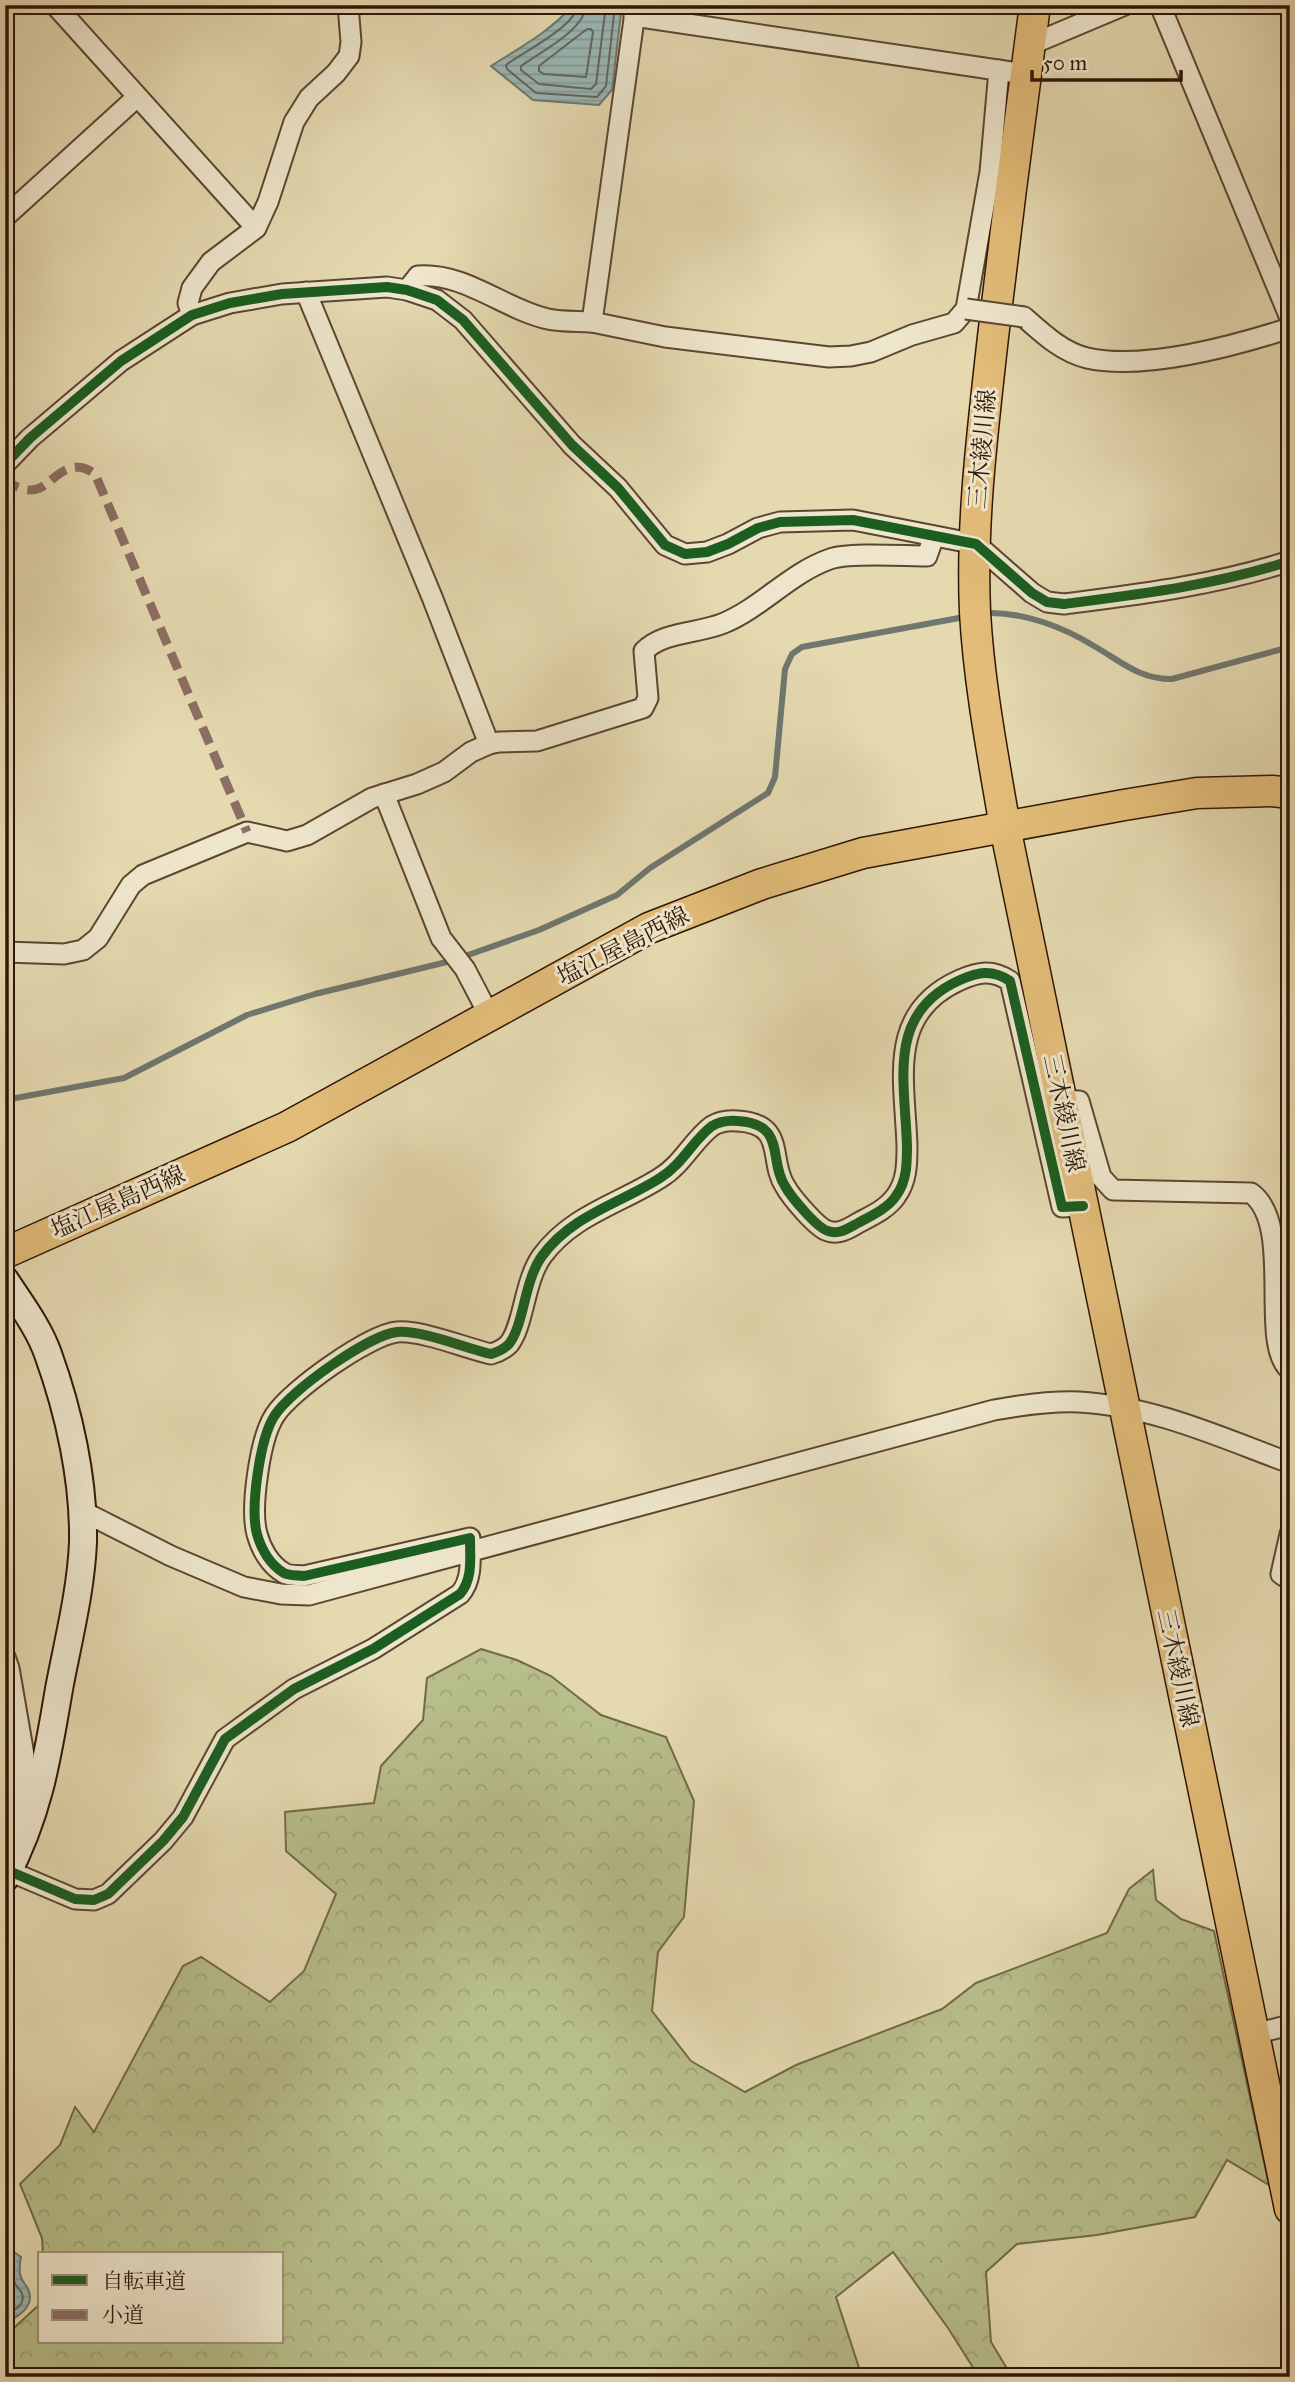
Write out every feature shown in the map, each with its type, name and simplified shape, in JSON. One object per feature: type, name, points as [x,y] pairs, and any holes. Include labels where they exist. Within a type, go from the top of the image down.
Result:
[{"type":"main road","name":"三木綾川線","points":[[1035,5],[1030,45],[1012,72],[979,461],[975,612],[984,708],[1005,827],[1290,2209]]},
{"type":"main road","name":"塩江屋島西線","points":[[5,1253],[286,1127],[649,928],[762,884],[863,853],[1197,793],[1290,793]]},
{"type":"street","points":[[55,5],[256,228]]},
{"type":"street","points":[[192,315],[188,303],[192,288],[211,262],[256,228],[268,202],[294,122],[309,98],[336,73],[349,56],[351,42],[348,5]]},
{"type":"street","points":[[1030,45],[1125,5]]},
{"type":"street","points":[[1160,5],[1290,318]]},
{"type":"street","points":[[407,290],[418,276],[430,275],[454,281],[548,319],[592,322],[665,337],[829,357],[871,352],[912,335],[954,323],[966,309],[990,172],[1012,72],[635,11],[592,322]]},
{"type":"street","points":[[5,217],[137,97]]},
{"type":"street","points":[[5,464],[30,438],[121,361],[192,315],[230,303],[306,292],[387,287],[407,290],[436,300],[463,320],[572,445],[618,488],[665,545],[685,554],[707,552],[758,528],[779,522],[853,520],[976,544],[1032,593],[1047,602],[1064,604],[1244,576],[1290,561]]},
{"type":"street","points":[[306,292],[432,597],[489,744]]},
{"type":"street","points":[[966,309],[1024,317],[1049,340],[1085,358],[1115,362],[1161,359],[1256,339],[1290,328]]},
{"type":"street","points":[[5,952],[64,954],[83,950],[97,938],[131,885],[143,876],[247,832],[287,841],[307,835],[372,797],[417,784],[444,772],[471,752],[489,744],[537,741],[643,708],[648,698],[644,651],[654,642],[723,624],[807,569],[833,558],[927,556],[934,536]]},
{"type":"street","points":[[384,794],[441,938],[465,969],[489,1015]]},
{"type":"street","points":[[5,1280],[47,1351],[65,1412],[77,1467],[83,1544],[44,1776],[24,1840],[7,1874],[75,1899],[94,1900],[108,1894],[163,1841],[183,1817],[225,1739],[294,1689],[373,1649],[460,1594],[467,1586],[470,1538],[304,1576],[285,1574],[269,1561],[257,1533],[259,1464],[265,1437],[275,1415],[289,1399],[334,1364],[379,1336],[398,1332],[413,1333],[491,1354],[501,1351],[510,1342],[516,1329],[529,1280],[541,1257],[556,1239],[579,1220],[660,1178],[678,1165],[713,1126],[726,1120],[746,1121],[762,1127],[772,1140],[783,1185],[817,1224],[829,1232],[842,1232],[882,1210],[896,1197],[907,1166],[902,1077],[903,1056],[910,1026],[923,1007],[943,988],[973,975],[988,972],[1001,975],[1010,981],[1062,1208],[1083,1206]]},
{"type":"street","points":[[1061,1100],[1079,1101],[1101,1177],[1113,1190],[1251,1193],[1262,1200],[1269,1214],[1277,1269],[1277,1337],[1280,1359],[1290,1370]]},
{"type":"street","points":[[82,1511],[171,1556],[244,1587],[281,1594],[309,1595],[994,1409],[1037,1403],[1080,1402],[1169,1419],[1290,1463]]},
{"type":"street","points":[[1290,1534],[1282,1574],[1290,1580]]},
{"type":"street","points":[[5,1657],[24,1755],[21,1785],[5,1828]]},
{"type":"street","points":[[1254,2034],[1290,2025]]},
{"type":"green space","points":[[481,1649],[517,1660],[551,1676],[601,1715],[666,1737],[694,1801],[684,1917],[658,1952],[652,2011],[691,2061],[745,2092],[796,2065],[942,2009],[976,1983],[1107,1933],[1129,1889],[1153,1870],[1156,1900],[1181,1919],[1214,1931],[1269,2185],[1227,2160],[1195,2217],[1097,2235],[1017,2244],[986,2272],[991,2342],[1012,2377],[979,2377],[948,2328],[893,2252],[836,2297],[862,2377],[5,2377],[5,2336],[38,2306],[38,2344],[284,2344],[284,2252],[43,2252],[42,2238],[20,2184],[60,2145],[75,2107],[94,2132],[183,1966],[201,1957],[270,2002],[304,1971],[336,1894],[286,1851],[285,1812],[374,1803],[381,1766],[423,1720],[427,1678]]},
{"type":"water","points":[[573,5],[622,5],[612,90],[599,105],[533,100],[491,66],[545,31]]},
{"type":"water","points":[[5,2246],[21,2257],[21,2276],[28,2289],[30,2301],[15,2318],[5,2323]]},
{"type":"waterway","points":[[987,613],[1015,615],[1056,627],[1140,673],[1160,678],[1172,679],[1290,647]]},
{"type":"waterway","points":[[5,1100],[124,1078],[247,1015],[315,994],[451,961],[539,930],[617,895],[650,868],[768,793],[775,777],[785,669],[792,654],[802,647],[959,618]]},
{"type":"marked path","points":[[5,476],[14,486],[30,490],[42,487],[62,472],[76,467],[95,474],[247,832]]},
{"type":"cycle path","points":[[5,464],[30,438],[121,361],[192,315],[230,303],[282,294],[387,287],[407,290],[437,300],[463,320],[572,445],[618,488],[665,545],[685,554],[707,552],[758,528],[780,522],[853,520],[976,544],[1032,593],[1047,602],[1064,604],[1206,583],[1290,561]]},
{"type":"cycle path","points":[[9,1871],[75,1899],[94,1900],[108,1894],[163,1841],[183,1817],[225,1739],[294,1689],[373,1649],[460,1594],[469,1575],[470,1538],[304,1576],[286,1574],[274,1566],[257,1534],[255,1508],[261,1455],[275,1415],[297,1392],[332,1365],[384,1335],[397,1332],[419,1334],[491,1354],[503,1349],[509,1344],[518,1326],[536,1266],[554,1242],[582,1220],[660,1178],[682,1159],[712,1126],[735,1121],[764,1129],[774,1145],[780,1176],[785,1186],[805,1212],[823,1229],[840,1232],[873,1215],[896,1196],[906,1172],[903,1073],[910,1030],[920,1011],[936,994],[967,977],[991,973],[1010,981],[1062,1207],[1083,1206]]}]
